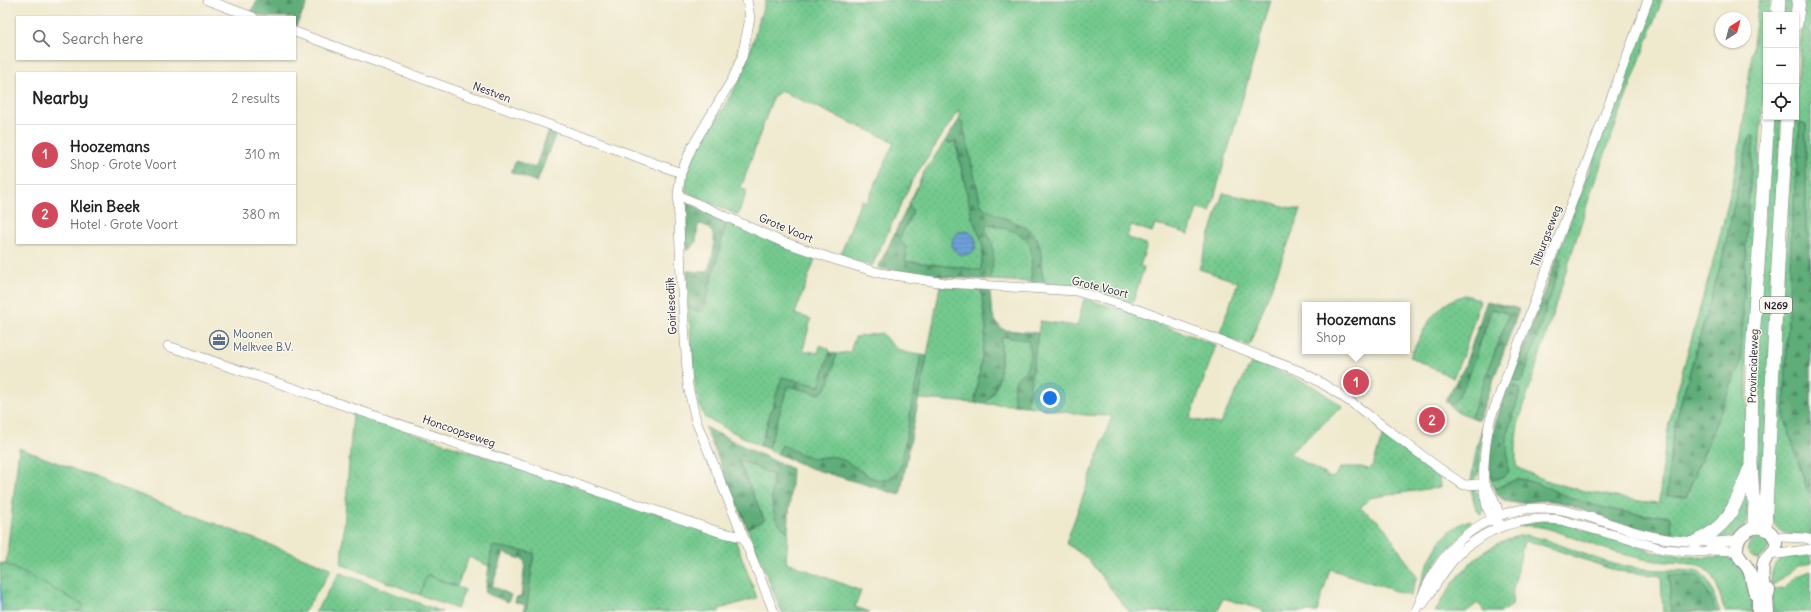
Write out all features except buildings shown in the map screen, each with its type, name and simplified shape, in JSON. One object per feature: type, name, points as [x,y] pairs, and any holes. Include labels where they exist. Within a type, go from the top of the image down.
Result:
[{"type":"highway","points":[[1778,12],[1779,0]]},
{"type":"highway","points":[[1797,12],[1798,0]]},
{"type":"highway","name":"Provincialeweg","points":[[1760,528],[1753,496],[1751,464],[1752,354],[1768,120]]},
{"type":"highway","name":"Provincialeweg","points":[[1760,528],[1769,518],[1770,500],[1768,494],[1778,265],[1788,120]]},
{"type":"highway","points":[[1695,542],[1705,538],[1719,528],[1730,514],[1739,498],[1751,464]]},
{"type":"main road","name":"N269","points":[[1739,549],[1744,542],[1760,528],[1779,544]]},
{"type":"main road","points":[[1768,612],[1762,597],[1754,591],[1750,572],[1767,558],[1779,544]]},
{"type":"main road","points":[[1739,549],[1746,558],[1758,564],[1769,592],[1762,597],[1758,612]]},
{"type":"street","points":[[207,0],[250,16]]},
{"type":"street","name":"Goirlesedijk","points":[[748,0],[750,18],[742,58],[733,78],[692,147],[681,173],[678,195],[681,276],[688,386],[696,421],[742,537],[774,612]]},
{"type":"street","name":"Tilburgseweg","points":[[1484,484],[1486,439],[1490,420],[1648,0]]},
{"type":"street","name":"Nestven","points":[[296,32],[681,173]]},
{"type":"street","name":"Grote Voort","points":[[678,195],[778,240],[880,273],[945,283],[1076,291],[1136,309],[1302,372],[1345,398],[1464,485],[1484,484]]},
{"type":"street","name":"Honcoopseweg","points":[[168,346],[719,532],[742,537]]},
{"type":"street","points":[[1484,484],[1492,494],[1499,527]]},
{"type":"street","points":[[1417,612],[1429,580],[1450,549],[1465,535],[1496,517],[1522,509],[1550,507],[1573,512],[1652,536],[1695,542],[1729,542],[1739,549]]},
{"type":"street","points":[[1417,612],[1439,579],[1457,556],[1471,544],[1499,527],[1531,519],[1562,520],[1650,546],[1678,551],[1703,552],[1710,550],[1739,549]]},
{"type":"street","points":[[1779,544],[1806,543],[1811,540]]},
{"type":"street","points":[[1779,544],[1811,549]]},
{"type":"green space","points":[[258,0],[309,0],[296,26],[296,16],[262,16],[250,12]]},
{"type":"green space","points":[[766,0],[1271,0],[1210,212],[1197,209],[1189,234],[1155,224],[1152,232],[1131,225],[1127,237],[1147,245],[1140,266],[1144,268],[1132,305],[1068,286],[1045,283],[1042,273],[1040,246],[1034,235],[1028,229],[987,210],[981,205],[962,122],[959,120],[959,110],[913,179],[872,266],[840,256],[861,200],[867,202],[894,142],[781,91],[773,97],[741,188],[747,191],[738,215],[687,193],[685,179],[690,164],[741,76]]},
{"type":"green space","points":[[1653,0],[1662,0],[1591,192],[1518,425],[1516,439],[1516,466],[1529,473],[1576,489],[1608,496],[1658,503],[1669,424],[1717,246],[1737,163],[1759,0],[1770,0],[1769,12],[1763,12],[1763,94],[1747,353],[1747,410],[1744,428],[1743,477],[1717,526],[1694,538],[1672,537],[1671,519],[1669,516],[1644,515],[1607,509],[1571,498],[1522,479],[1517,479],[1494,489],[1491,480],[1502,478],[1508,473],[1507,436],[1517,386],[1509,384],[1511,379],[1521,382],[1523,379],[1562,260],[1557,257]],"holes":[[[1754,137],[1748,207],[1741,361],[1686,497],[1669,466],[1672,440],[1679,408],[1722,260],[1748,140]]]},
{"type":"green space","points":[[1781,0],[1791,0],[1790,12],[1780,12]]},
{"type":"green space","points":[[1805,0],[1811,0],[1811,280],[1806,224],[1806,124],[1800,123],[1792,221],[1784,416],[1807,490],[1811,494],[1811,535],[1791,534],[1782,532],[1778,529],[1773,518],[1771,486],[1775,386],[1794,120],[1799,120],[1799,60]]},
{"type":"green space","points":[[959,120],[962,121],[981,205],[987,210],[1028,229],[1034,235],[1040,246],[1042,273],[1045,283],[1031,282],[1031,256],[1030,247],[1027,240],[1022,235],[1014,231],[988,224],[986,226],[987,233],[993,248],[993,262],[990,280],[918,275],[878,268],[908,206],[912,209],[912,214],[899,239],[907,247],[905,261],[981,270],[983,249],[980,235],[973,221],[956,141],[950,143],[945,141]]},
{"type":"green space","points":[[1771,120],[1781,120],[1763,500],[1758,500],[1755,392]]},
{"type":"green space","points":[[1800,122],[1806,124],[1806,224],[1811,280],[1811,494],[1807,490],[1784,416],[1792,221]]},
{"type":"green space","points":[[549,130],[556,133],[537,182],[511,172],[516,161],[535,168]]},
{"type":"green space","points":[[1751,136],[1754,136],[1748,207],[1741,361],[1686,497],[1668,496],[1666,495],[1675,424],[1722,260],[1747,145]]},
{"type":"green space","points":[[945,141],[950,143],[955,141],[973,221],[980,235],[983,249],[981,270],[905,261],[907,254],[899,239],[912,214],[912,209],[908,206],[924,172]],"holes":[[[960,232],[976,248],[968,255],[955,250],[952,244],[955,236]]]},
{"type":"green space","points":[[1223,193],[1301,210],[1249,346],[1219,335],[1238,282],[1199,269]]},
{"type":"green space","points":[[688,203],[727,221],[702,312],[688,308],[687,271],[708,272],[713,252],[714,238],[708,227],[701,224],[698,225],[696,242],[689,250],[686,250],[685,213]]},
{"type":"green space","points":[[727,221],[815,259],[795,314],[811,319],[803,350],[818,353],[820,345],[829,349],[830,352],[819,386],[782,377],[760,446],[704,417],[696,395],[688,308],[702,312],[704,311]]},
{"type":"green space","points":[[988,224],[1014,231],[1022,235],[1027,240],[1030,247],[1031,256],[1031,282],[990,280],[993,255],[985,230]]},
{"type":"green space","points":[[1557,257],[1562,260],[1523,379],[1521,382],[1511,379]]},
{"type":"green space","points":[[940,286],[981,289],[986,329],[975,403],[919,399]]},
{"type":"green space","points":[[981,289],[990,289],[992,312],[996,322],[1004,330],[1038,333],[1027,406],[1015,405],[1014,389],[1017,378],[1025,371],[1028,364],[1030,355],[1029,343],[1027,340],[1002,337],[1000,373],[996,386],[984,404],[975,403],[986,329]]},
{"type":"green space","points":[[1465,295],[1480,301],[1465,350],[1453,378],[1410,357],[1425,328],[1437,312],[1454,299]]},
{"type":"green space","points":[[1084,299],[1114,307],[1216,345],[1190,419],[1220,424],[1253,359],[1311,385],[1343,406],[1290,453],[1292,455],[1331,478],[1334,477],[1341,467],[1361,467],[1369,469],[1373,465],[1383,435],[1439,475],[1440,487],[1369,498],[1360,508],[1377,520],[1385,528],[1417,577],[1410,596],[1330,569],[1317,612],[1263,612],[1263,610],[1223,598],[1217,612],[1129,612],[1091,563],[1066,543],[1112,416],[1085,415],[1027,406],[1040,321],[1077,326]]},
{"type":"green space","points":[[1487,301],[1519,309],[1479,420],[1471,417],[1509,314],[1492,309],[1490,310],[1471,371],[1466,382],[1453,404],[1450,405],[1446,402],[1446,399],[1464,368]]},
{"type":"green space","points":[[1492,309],[1509,314],[1471,417],[1454,410],[1449,404],[1453,404],[1471,371]]},
{"type":"green space","points":[[882,333],[890,343],[898,349],[908,353],[921,355],[901,466],[893,476],[885,480],[877,479],[869,476],[844,460],[835,457],[810,457],[782,446],[778,454],[768,449],[788,386],[819,394],[827,388],[836,354],[850,352],[855,337]]},
{"type":"green space","points":[[1002,337],[1027,340],[1030,347],[1028,364],[1025,371],[1018,377],[1015,383],[1015,405],[984,404],[993,392],[1000,373]]},
{"type":"green space","points":[[830,352],[836,354],[831,377],[826,388],[819,394],[788,386],[768,449],[760,446],[782,377],[819,386]]},
{"type":"green space","points":[[921,355],[927,356],[900,495],[810,468],[778,454],[782,445],[814,458],[830,456],[844,460],[869,476],[877,479],[885,480],[893,476],[901,466]]},
{"type":"green space","points":[[1509,384],[1521,389],[1507,436],[1508,473],[1502,478],[1491,480],[1491,443],[1500,407]]},
{"type":"green space","points":[[353,413],[735,539],[757,598],[719,609],[719,612],[526,612],[534,553],[492,547],[489,566],[469,557],[457,586],[428,575],[420,595],[343,565],[341,564]]},
{"type":"green space","points":[[1483,426],[1479,475],[1471,481],[1477,446]]},
{"type":"green space","points":[[705,427],[792,469],[788,532],[777,521],[774,514],[772,499],[773,475],[738,459],[764,519],[763,521],[747,528]]},
{"type":"green space","points":[[19,448],[330,568],[330,572],[304,612],[76,612],[84,605],[6,564]]},
{"type":"green space","points":[[738,459],[773,475],[772,499],[774,514],[777,521],[788,532],[786,562],[861,591],[855,607],[870,612],[782,612],[747,528],[763,521],[764,519]]},
{"type":"green space","points":[[1748,478],[1747,524],[1735,537],[1708,539]]},
{"type":"green space","points":[[1517,479],[1530,481],[1572,498],[1608,509],[1644,515],[1669,516],[1671,518],[1672,537],[1637,529],[1559,502],[1544,501],[1512,503],[1505,501],[1494,489]]},
{"type":"green space","points":[[1471,489],[1474,489],[1482,498],[1484,509],[1481,516],[1475,506]]},
{"type":"green space","points":[[1470,520],[1474,525],[1443,553],[1426,577],[1416,596],[1434,551],[1441,541],[1458,525]]},
{"type":"green space","points":[[1550,520],[1634,543],[1652,552],[1685,556],[1722,557],[1734,560],[1743,568],[1752,601],[1753,612],[1725,612],[1712,575],[1704,568],[1691,564],[1647,560],[1630,556],[1604,549],[1543,527],[1514,527],[1514,525]]},
{"type":"green space","points":[[1758,533],[1768,538],[1770,544],[1769,548],[1760,559],[1756,559],[1749,554],[1747,550],[1749,543]]},
{"type":"green space","points":[[1526,535],[1614,564],[1656,570],[1699,571],[1709,582],[1720,612],[1716,612],[1712,601],[1697,576],[1669,576],[1671,612],[1663,612],[1661,576],[1617,571],[1536,543],[1524,541],[1513,590],[1512,605],[1502,612],[1485,612],[1478,603],[1466,612],[1435,612],[1451,586],[1472,562],[1497,544],[1511,538]]},
{"type":"green space","points":[[494,546],[534,553],[526,612],[523,612],[525,605],[515,602],[516,598],[521,597],[525,562],[523,560],[504,553],[503,555],[492,586],[511,595],[508,602],[485,593],[492,547]]},
{"type":"green space","points":[[1811,552],[1811,563],[1798,566],[1771,587],[1771,576],[1773,569],[1780,559],[1786,556]]},
{"type":"green space","points":[[0,563],[6,564],[84,605],[76,612],[2,612]]},
{"type":"green space","points":[[1811,571],[1811,612],[1772,612],[1771,590],[1783,589],[1796,576]]},
{"type":"green space","points":[[341,573],[442,612],[315,612]]},
{"type":"green space","points":[[427,575],[465,590],[457,609],[420,595]]},
{"type":"green space","points":[[1669,575],[1697,576],[1700,578],[1716,612],[1671,612]]},
{"type":"water","points":[[964,231],[969,232],[975,238],[975,248],[969,254],[964,255],[959,254],[953,248],[952,243],[953,238],[959,232]]},
{"type":"waterway","points":[[0,584],[1,612]]},
{"type":"place","name":"Moonen Melkvee B.V.","points":[[219,340]]},
{"type":"place","name":"Hoozemans","points":[[1356,382]]},
{"type":"place","name":"Klein Beek","points":[[1432,420]]}]
